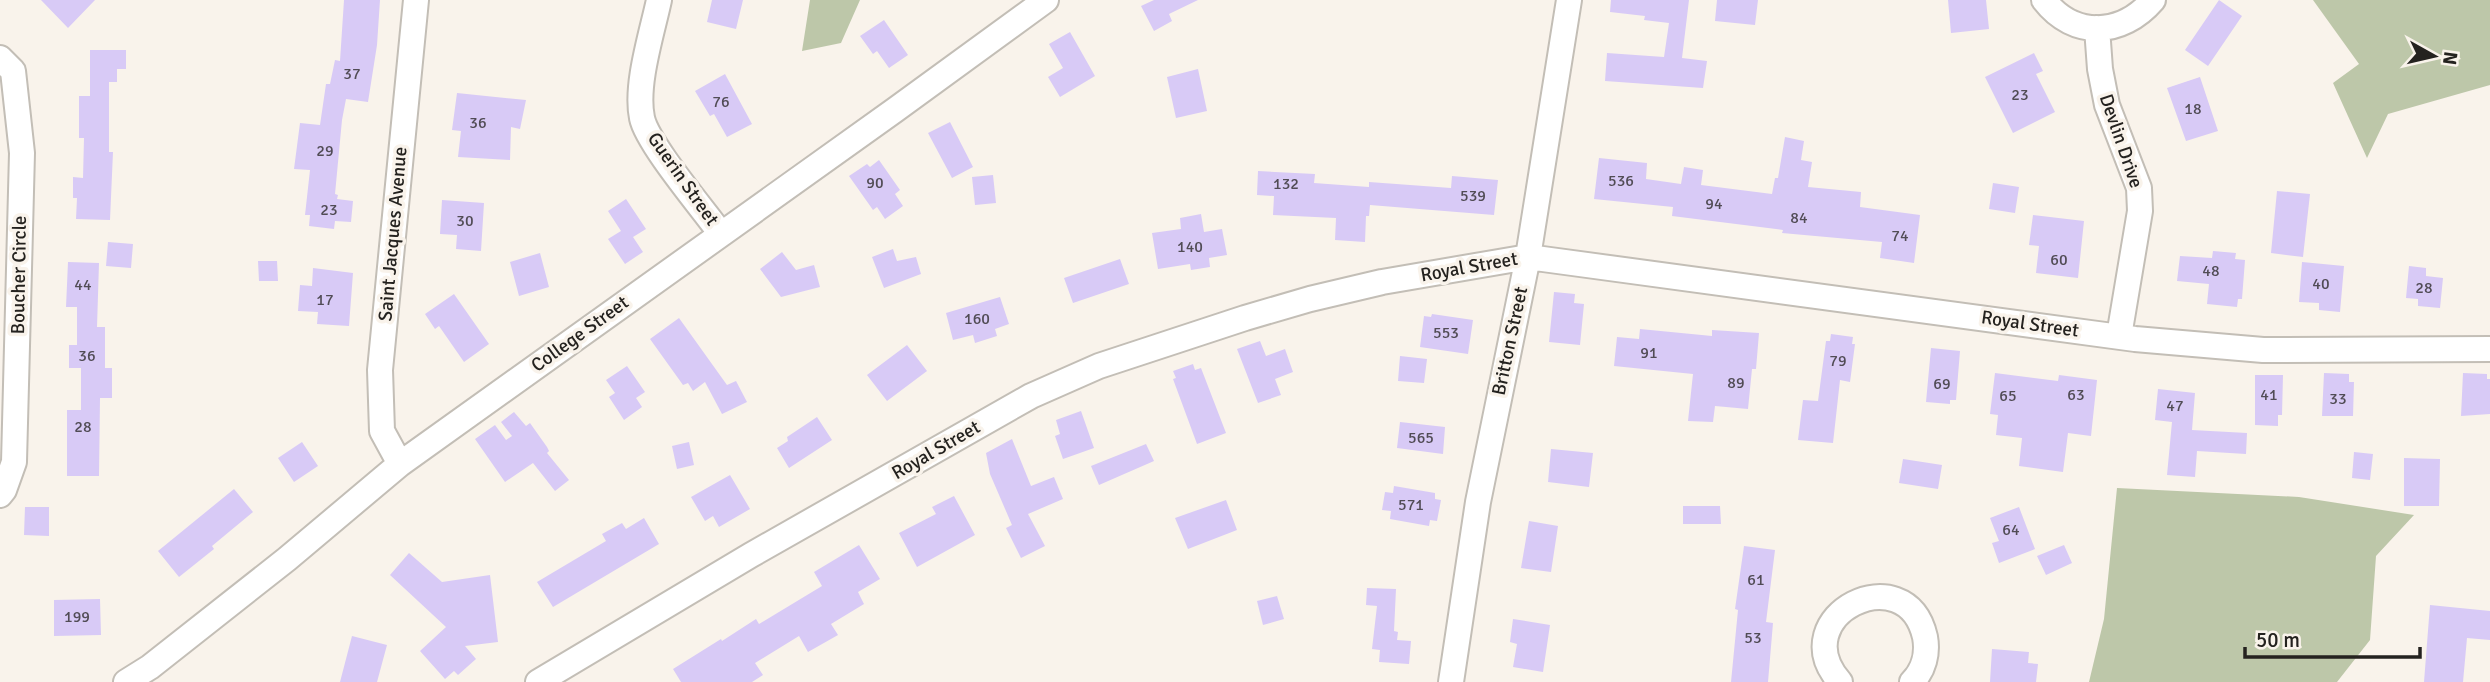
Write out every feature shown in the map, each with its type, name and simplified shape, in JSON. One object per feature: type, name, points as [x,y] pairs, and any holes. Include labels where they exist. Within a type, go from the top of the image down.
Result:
[{"type":"street","name":"Saint Jacques Avenue","points":[[401,464],[382,431],[380,370],[416,0]]},
{"type":"street","name":"Guerin Street","points":[[659,0],[642,79],[642,118],[657,146],[721,234]]},
{"type":"street","name":"College Street","points":[[126,682],[150,667],[287,559],[401,464],[1046,0]]},
{"type":"street","name":"Britton Street","points":[[1451,682],[1478,502],[1528,257],[1569,0]]},
{"type":"street","points":[[2044,0],[2060,17],[2097,29],[2134,18],[2153,0]]},
{"type":"street","name":"Devlin Drive","points":[[2097,29],[2100,69],[2108,105],[2136,177],[2140,197],[2119,336]]},
{"type":"street","name":"Boucher Circle","points":[[0,58],[13,71],[22,153],[14,462],[0,495]]},
{"type":"street","name":"Royal Street","points":[[538,682],[751,555],[1031,396],[1099,366],[1310,299],[1382,282],[1528,257],[2119,336],[2263,349],[2490,349]]},
{"type":"street","points":[[1840,682],[1832,673],[1826,657],[1826,641],[1831,625],[1841,611],[1854,601],[1870,597],[1887,598],[1902,604],[1915,615],[1923,629],[1927,645],[1924,662],[1912,682]]},
{"type":"green space","points":[[810,0],[860,0],[841,43],[802,51]]},
{"type":"green space","points":[[2313,0],[2490,0],[2490,85],[2388,114],[2367,158],[2333,83],[2359,64]]},
{"type":"green space","points":[[2117,488],[2299,497],[2414,515],[2376,556],[2370,640],[2337,682],[2089,682],[2104,619]]},
{"type":"building","points":[[41,0],[95,0],[68,28]]},
{"type":"building","points":[[344,0],[380,0],[377,45],[368,102],[346,99],[342,120],[335,194],[338,195],[337,199],[353,201],[351,222],[335,221],[334,229],[309,226],[310,215],[305,215],[310,170],[294,169],[300,123],[320,125],[326,84],[330,84],[335,60],[340,61]]},
{"type":"building","points":[[712,0],[743,0],[736,29],[707,22]]},
{"type":"building","points":[[1154,0],[1198,0],[1169,14],[1172,21],[1154,31],[1141,6]]},
{"type":"building","points":[[1611,0],[1689,0],[1682,58],[1707,61],[1703,88],[1605,81],[1607,53],[1664,57],[1669,23],[1644,20],[1645,16],[1610,12]]},
{"type":"building","points":[[1717,0],[1758,0],[1755,25],[1715,21]]},
{"type":"building","points":[[1948,0],[1986,0],[1989,29],[1951,33]]},
{"type":"building","points":[[2219,0],[2242,16],[2208,66],[2185,50]]},
{"type":"building","points":[[884,20],[908,55],[889,68],[877,51],[873,54],[860,36]]},
{"type":"building","points":[[1070,32],[1095,76],[1060,97],[1048,77],[1063,68],[1049,44]]},
{"type":"building","points":[[90,50],[126,50],[126,69],[117,69],[117,82],[109,82],[109,152],[113,152],[110,220],[76,219],[77,198],[73,198],[73,177],[83,178],[84,138],[79,138],[79,96],[90,96]]},
{"type":"building","points":[[2034,53],[2043,71],[2036,74],[2055,112],[2013,133],[1985,77]]},
{"type":"building","points":[[1198,69],[1207,111],[1176,118],[1167,77]]},
{"type":"building","points":[[725,74],[752,124],[727,137],[714,114],[710,116],[695,91]]},
{"type":"building","points":[[2200,77],[2218,131],[2186,141],[2167,88]]},
{"type":"building","points":[[457,93],[526,100],[520,129],[511,127],[510,160],[458,157],[461,131],[452,130]]},
{"type":"building","points":[[950,122],[973,167],[952,178],[928,133]]},
{"type":"building","points":[[1785,137],[1804,141],[1801,160],[1812,162],[1808,187],[1861,192],[1860,207],[1920,215],[1914,263],[1880,258],[1882,242],[1782,233],[1783,230],[1672,216],[1673,207],[1594,199],[1599,158],[1647,163],[1646,179],[1681,184],[1684,167],[1703,170],[1701,185],[1772,194],[1775,178],[1778,178]]},
{"type":"building","points":[[879,160],[900,190],[895,194],[903,206],[885,219],[877,207],[873,210],[849,176],[867,164],[870,167]]},
{"type":"building","points":[[1258,171],[1315,174],[1314,183],[1369,187],[1369,182],[1451,188],[1452,176],[1498,180],[1494,215],[1370,205],[1369,216],[1366,216],[1365,242],[1335,240],[1336,218],[1273,215],[1274,196],[1257,195]]},
{"type":"building","points":[[993,175],[996,203],[975,205],[972,177]]},
{"type":"building","points":[[1993,183],[2019,187],[2015,213],[1989,209]]},
{"type":"building","points":[[2277,191],[2310,194],[2303,257],[2271,253]]},
{"type":"building","points":[[626,199],[646,229],[633,237],[643,252],[625,264],[608,239],[621,231],[608,211]]},
{"type":"building","points":[[442,200],[484,203],[481,251],[456,249],[457,235],[440,234]]},
{"type":"building","points":[[1201,214],[1204,232],[1222,229],[1227,255],[1209,258],[1210,267],[1191,270],[1190,264],[1158,269],[1152,233],[1181,229],[1180,218]]},
{"type":"building","points":[[2033,215],[2084,221],[2078,278],[2036,273],[2039,246],[2029,245]]},
{"type":"building","points":[[108,242],[133,244],[131,268],[106,266]]},
{"type":"building","points":[[893,249],[897,261],[916,257],[921,274],[884,288],[872,257]]},
{"type":"building","points":[[2213,251],[2236,253],[2235,259],[2245,260],[2242,299],[2238,299],[2237,307],[2207,304],[2209,284],[2177,281],[2180,256],[2212,258]]},
{"type":"building","points":[[782,252],[796,270],[814,265],[820,287],[781,297],[760,269]]},
{"type":"building","points":[[540,253],[549,287],[519,296],[510,262]]},
{"type":"building","points":[[1120,259],[1129,284],[1073,303],[1064,278]]},
{"type":"building","points":[[258,261],[277,261],[278,281],[259,281]]},
{"type":"building","points":[[68,262],[99,263],[97,327],[105,327],[105,368],[112,368],[112,398],[100,398],[99,476],[67,476],[67,410],[81,410],[81,368],[69,368],[69,345],[77,345],[77,307],[66,307]]},
{"type":"building","points":[[2302,262],[2344,266],[2340,312],[2319,310],[2319,303],[2299,302]]},
{"type":"building","points":[[2409,266],[2426,268],[2426,276],[2443,278],[2440,308],[2418,306],[2418,299],[2406,298]]},
{"type":"building","points":[[313,268],[353,273],[349,326],[317,324],[318,312],[298,311],[300,285],[312,286]]},
{"type":"building","points":[[1554,292],[1575,294],[1574,303],[1584,304],[1580,345],[1549,342]]},
{"type":"building","points":[[454,294],[489,344],[464,362],[439,326],[435,329],[425,314]]},
{"type":"building","points":[[1000,297],[1009,324],[995,329],[997,336],[975,343],[973,335],[953,340],[946,313]]},
{"type":"building","points":[[1432,314],[1473,320],[1468,354],[1420,347],[1424,316],[1431,317]]},
{"type":"building","points":[[679,318],[727,385],[736,381],[747,402],[722,414],[705,382],[693,391],[688,383],[683,385],[650,339]]},
{"type":"building","points":[[1640,329],[1712,336],[1712,330],[1759,333],[1756,369],[1752,369],[1748,409],[1715,406],[1713,422],[1688,421],[1693,374],[1614,366],[1617,337],[1639,339]]},
{"type":"building","points":[[1831,334],[1853,337],[1852,344],[1855,344],[1850,382],[1840,380],[1833,443],[1798,440],[1803,400],[1818,401],[1826,341],[1830,341]]},
{"type":"building","points":[[1260,341],[1266,356],[1285,349],[1293,372],[1275,379],[1281,395],[1258,403],[1237,349]]},
{"type":"building","points":[[907,345],[927,371],[887,401],[867,375]]},
{"type":"building","points":[[1931,348],[1960,351],[1956,400],[1950,400],[1950,404],[1926,402]]},
{"type":"building","points":[[1400,356],[1427,359],[1424,383],[1398,381]]},
{"type":"building","points":[[1193,364],[1195,370],[1201,368],[1226,433],[1197,444],[1173,379],[1176,378],[1173,371]]},
{"type":"building","points":[[627,366],[645,392],[636,398],[642,407],[624,420],[609,397],[615,393],[606,380]]},
{"type":"building","points":[[1995,373],[2058,381],[2059,375],[2097,380],[2091,436],[2068,433],[2063,472],[2019,466],[2022,438],[1996,435],[1998,415],[1990,414]]},
{"type":"building","points":[[2324,373],[2349,374],[2349,382],[2354,382],[2353,416],[2322,416]]},
{"type":"building","points":[[2463,373],[2487,374],[2487,379],[2490,379],[2490,414],[2461,416]]},
{"type":"building","points":[[2255,375],[2283,375],[2282,415],[2278,415],[2278,426],[2255,425]]},
{"type":"building","points":[[2158,389],[2195,393],[2192,430],[2247,433],[2246,454],[2197,451],[2195,477],[2167,475],[2172,422],[2155,420]]},
{"type":"building","points":[[1081,411],[1094,448],[1063,459],[1055,436],[1060,434],[1056,420]]},
{"type":"building","points":[[514,412],[526,426],[530,423],[547,447],[547,453],[569,480],[555,491],[533,463],[505,482],[475,439],[495,425],[506,440],[512,436],[501,422]]},
{"type":"building","points":[[817,417],[832,440],[789,468],[777,448],[788,441],[787,437]]},
{"type":"building","points":[[1400,422],[1445,427],[1443,454],[1397,448]]},
{"type":"building","points":[[1012,439],[1031,486],[1054,477],[1063,499],[1028,514],[1045,546],[1021,558],[1006,528],[1012,525],[990,474],[986,453]]},
{"type":"building","points":[[302,442],[318,466],[294,482],[278,458]]},
{"type":"building","points":[[689,442],[694,465],[677,469],[672,446]]},
{"type":"building","points":[[1146,444],[1154,461],[1099,485],[1091,466]]},
{"type":"building","points":[[1551,449],[1593,453],[1589,487],[1548,482]]},
{"type":"building","points":[[2354,452],[2373,454],[2370,480],[2352,478]]},
{"type":"building","points":[[2404,458],[2440,459],[2439,506],[2404,506]]},
{"type":"building","points":[[1903,459],[1942,465],[1938,489],[1899,483]]},
{"type":"building","points":[[730,475],[750,509],[719,527],[713,516],[705,521],[691,497]]},
{"type":"building","points":[[1394,486],[1435,493],[1435,499],[1441,500],[1437,521],[1430,520],[1429,526],[1390,519],[1391,511],[1382,510],[1385,492],[1393,493]]},
{"type":"building","points":[[234,489],[253,512],[179,577],[158,551]]},
{"type":"building","points":[[954,496],[975,535],[917,567],[899,533],[936,514],[932,507]]},
{"type":"building","points":[[1226,500],[1237,530],[1188,549],[1175,518]]},
{"type":"building","points":[[1683,506],[1720,506],[1721,524],[1683,524]]},
{"type":"building","points":[[25,507],[49,507],[49,536],[24,535]]},
{"type":"building","points":[[2019,507],[2035,549],[1999,563],[1992,543],[1999,541],[1990,518]]},
{"type":"building","points":[[644,518],[659,544],[553,607],[537,582],[606,541],[602,534],[622,523],[626,529]]},
{"type":"building","points":[[1529,521],[1558,526],[1551,572],[1521,568]]},
{"type":"building","points":[[859,545],[880,579],[858,592],[864,604],[831,624],[838,635],[808,652],[799,636],[755,663],[763,675],[752,682],[681,682],[673,669],[756,619],[759,624],[822,586],[814,572]]},
{"type":"building","points":[[2064,545],[2072,563],[2046,575],[2037,556]]},
{"type":"building","points":[[1744,546],[1775,550],[1766,622],[1773,623],[1768,682],[1731,682],[1738,610],[1735,609]]},
{"type":"building","points":[[409,553],[442,582],[490,575],[498,642],[465,646],[476,659],[458,675],[454,671],[445,679],[420,651],[446,627],[390,575]]},
{"type":"building","points":[[1367,588],[1396,589],[1394,631],[1398,632],[1397,640],[1411,641],[1409,664],[1379,662],[1380,650],[1372,649],[1377,606],[1366,605]]},
{"type":"building","points":[[1277,596],[1284,619],[1263,625],[1257,601]]},
{"type":"building","points":[[100,599],[101,635],[54,636],[54,600]]},
{"type":"building","points":[[2430,605],[2490,611],[2490,640],[2467,638],[2463,682],[2424,682]]},
{"type":"building","points":[[1513,619],[1550,625],[1543,672],[1513,667],[1517,644],[1510,642]]},
{"type":"building","points":[[352,636],[387,645],[377,682],[340,682]]},
{"type":"building","points":[[1992,649],[2029,652],[2028,663],[2038,664],[2036,682],[1990,682]]}]
